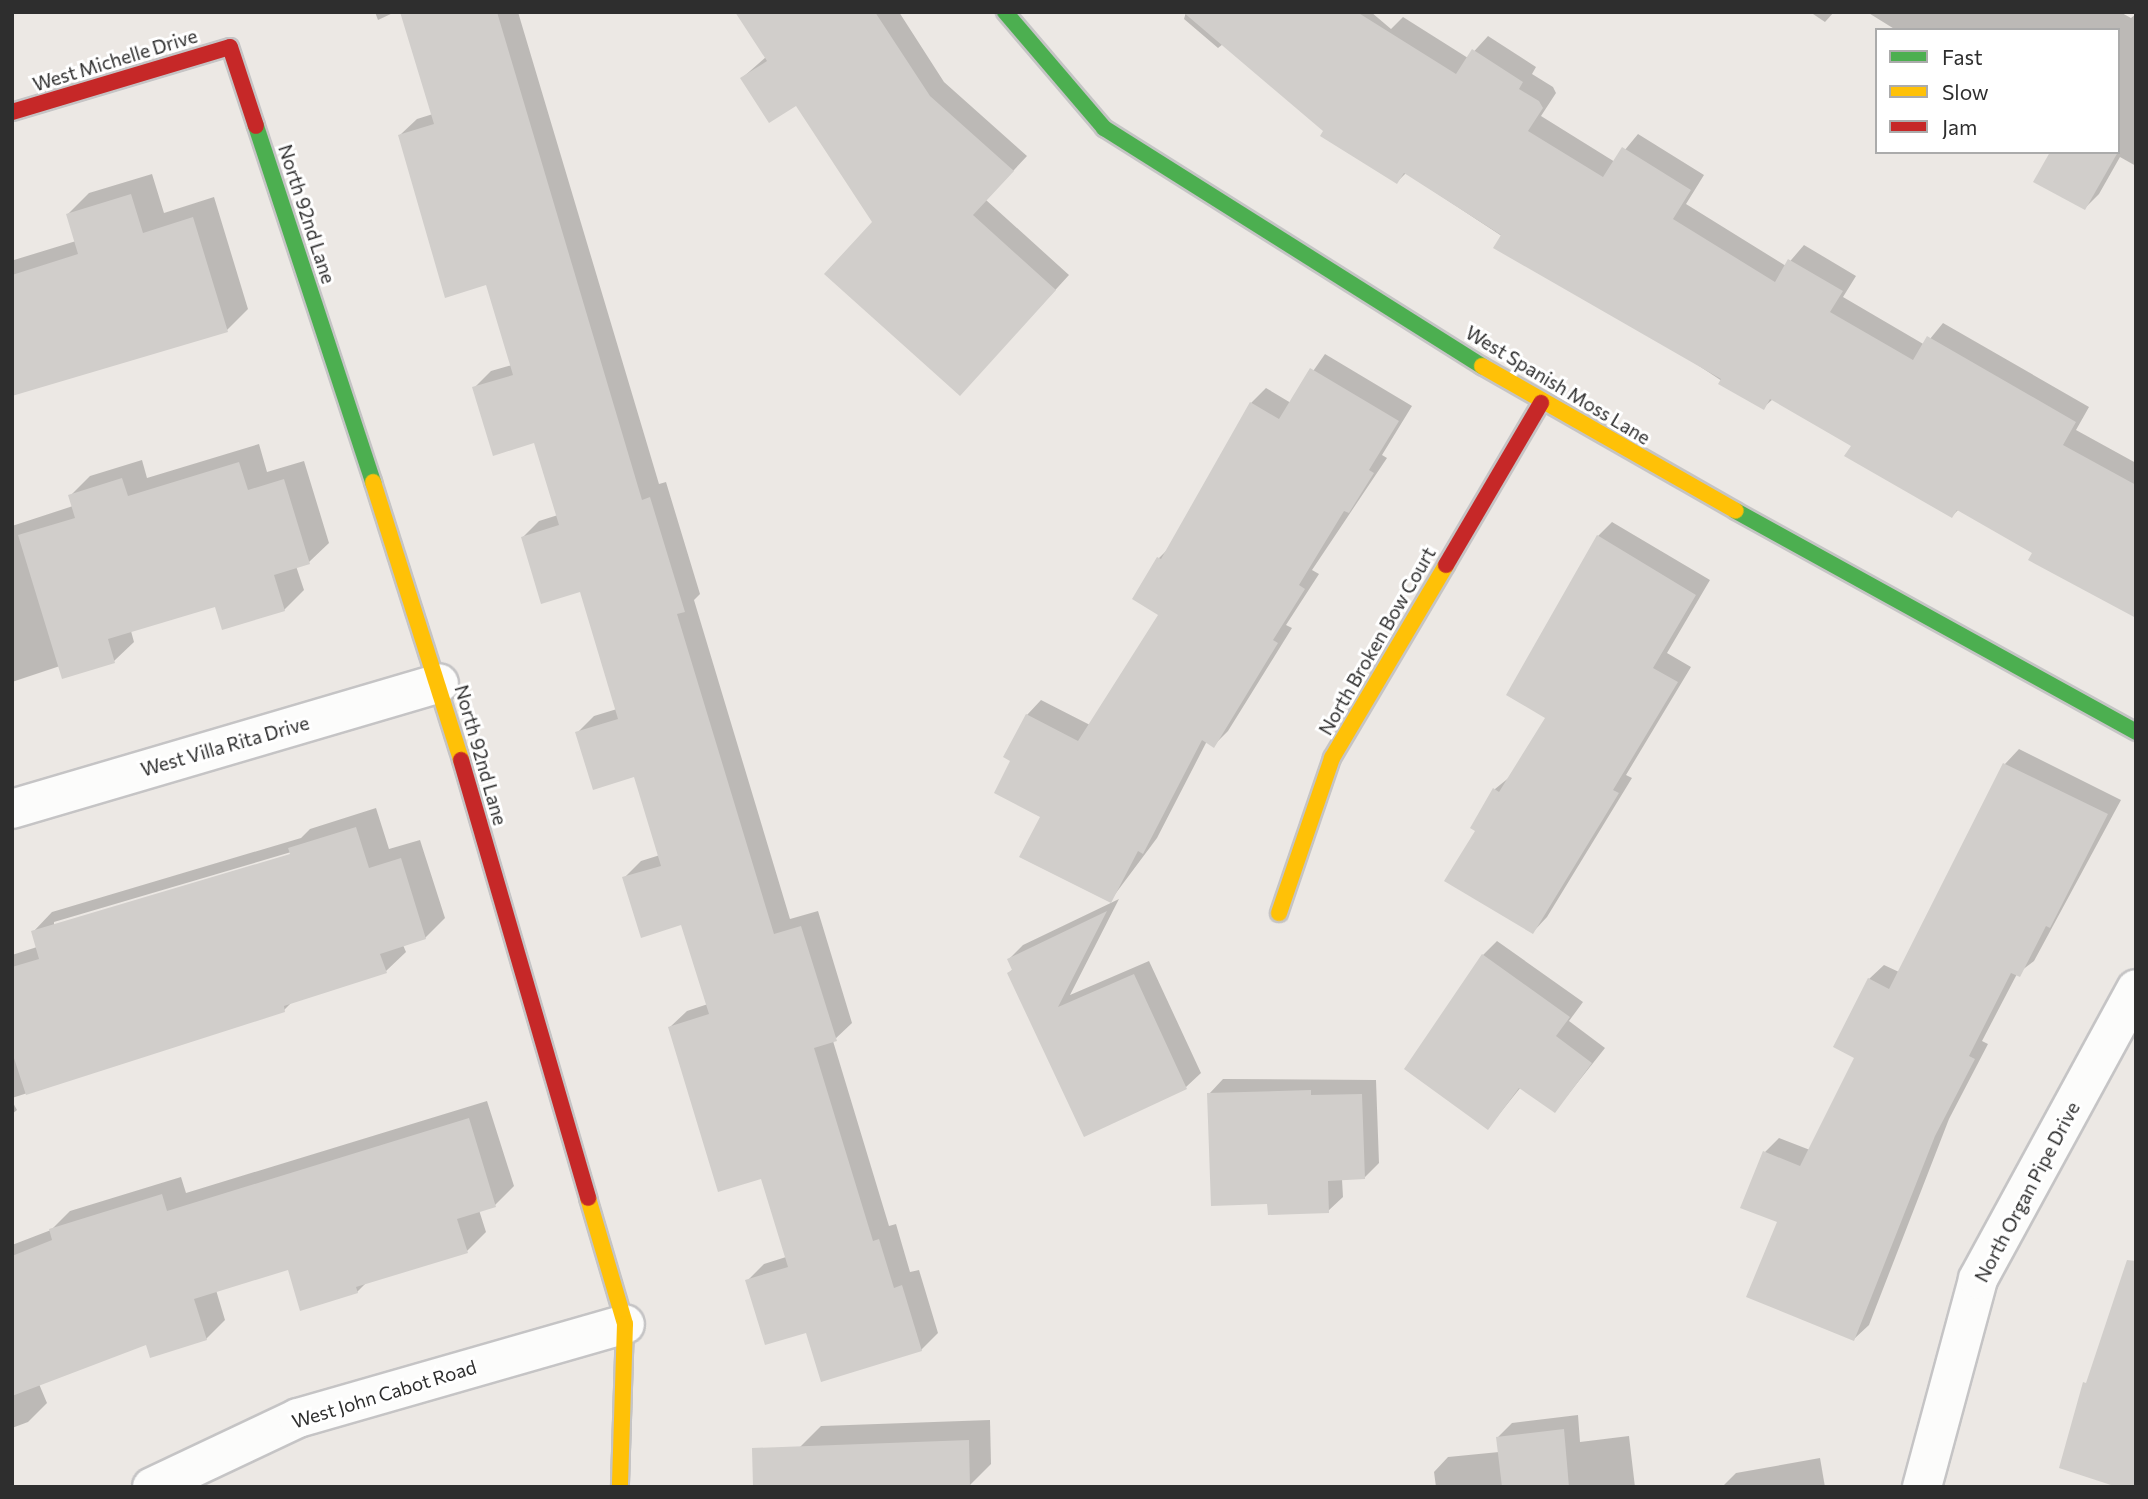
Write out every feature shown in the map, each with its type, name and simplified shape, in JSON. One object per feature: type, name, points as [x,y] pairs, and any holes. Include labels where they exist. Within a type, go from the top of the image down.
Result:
[{"type":"street","name":"West Spanish Moss Lane","points":[[1004,12],[1104,128],[1541,403],[2136,732]]},
{"type":"street","name":"West Michelle Drive","points":[[12,112],[230,47]]},
{"type":"street","name":"North 92nd Lane","points":[[230,47],[439,683],[625,1324],[620,1487]]},
{"type":"street","name":"North Broken Bow Court","points":[[1279,913],[1332,758],[1541,403]]},
{"type":"street","name":"West Villa Rita Drive","points":[[12,809],[439,683]]},
{"type":"street","name":"North Organ Pipe Drive","points":[[1922,1487],[1978,1279],[2136,989]]},
{"type":"street","name":"West John Cabot Road","points":[[152,1487],[298,1418],[625,1324]]},
{"type":"building","points":[[400,12],[497,12],[642,500],[650,497],[685,612],[677,614],[774,934],[801,926],[837,1041],[814,1048],[873,1241],[879,1239],[894,1288],[902,1285],[922,1351],[821,1382],[806,1333],[765,1345],[745,1280],[788,1267],[761,1179],[718,1192],[668,1027],[709,1014],[681,925],[641,938],[622,877],[661,866],[634,777],[593,790],[575,732],[618,719],[580,592],[541,604],[521,537],[559,525],[534,443],[493,456],[472,387],[513,375],[486,285],[445,298],[398,135],[434,124]]},
{"type":"building","points":[[735,12],[875,12],[930,96],[1014,171],[973,215],[1056,290],[960,396],[824,274],[872,222],[796,106],[769,123],[740,78],[767,61]]},
{"type":"building","points":[[1183,12],[1357,12],[1456,74],[1472,49],[1523,82],[1519,89],[1539,101],[1543,108],[1528,131],[1603,177],[1622,147],[1691,190],[1673,219],[1775,282],[1788,259],[1843,291],[1830,312],[1913,360],[1927,336],[2076,422],[2063,445],[2136,485],[2136,618],[2028,560],[2032,553],[1957,510],[1952,518],[1844,456],[1851,446],[1770,399],[1764,410],[1718,384],[1721,379],[1493,248],[1501,235],[1404,173],[1397,184],[1320,136],[1323,131]]},
{"type":"building","points":[[2049,154],[2117,154],[2085,210],[2033,182]]},
{"type":"building","points":[[131,194],[143,233],[193,217],[228,332],[12,396],[12,275],[78,254],[66,214]]},
{"type":"building","points":[[1310,368],[1399,421],[1369,470],[1374,473],[1349,513],[1344,511],[1299,585],[1305,589],[1273,640],[1278,643],[1214,748],[1202,740],[1143,854],[1138,851],[1111,903],[1019,857],[1040,817],[994,793],[1010,761],[1003,757],[1026,714],[1078,741],[1158,615],[1132,599],[1157,557],[1161,559],[1250,402],[1279,419]]},
{"type":"building","points":[[239,462],[248,490],[284,479],[310,564],[274,575],[285,611],[222,630],[215,607],[108,639],[115,663],[62,679],[18,535],[75,518],[68,495],[122,478],[128,496]]},
{"type":"building","points":[[1597,535],[1696,595],[1653,668],[1678,682],[1613,790],[1619,793],[1533,934],[1444,881],[1475,831],[1470,828],[1493,788],[1499,792],[1545,718],[1506,695]]},
{"type":"building","points":[[2003,763],[2108,814],[2050,928],[2046,926],[2020,977],[2011,973],[1969,1056],[1975,1059],[1935,1136],[1854,1341],[1746,1297],[1777,1222],[1740,1208],[1763,1151],[1800,1166],[1854,1058],[1833,1047],[1868,978],[1889,989]]},
{"type":"building","points":[[356,827],[369,868],[401,858],[426,939],[380,954],[387,973],[284,1006],[285,1012],[26,1095],[12,1052],[12,967],[39,959],[31,931],[290,854],[288,848]]},
{"type":"building","points":[[1107,911],[1058,1007],[1134,974],[1187,1089],[1084,1137],[1007,973],[1012,970],[1007,959]]},
{"type":"building","points":[[1482,954],[1570,1017],[1556,1036],[1592,1063],[1555,1113],[1519,1088],[1488,1130],[1404,1069]]},
{"type":"building","points":[[1311,1090],[1311,1095],[1362,1094],[1365,1179],[1328,1181],[1329,1213],[1268,1215],[1267,1204],[1211,1206],[1207,1093]]},
{"type":"building","points":[[469,1118],[496,1207],[457,1219],[468,1253],[356,1287],[358,1293],[300,1311],[288,1270],[194,1299],[207,1340],[150,1358],[146,1345],[12,1396],[12,1256],[52,1240],[49,1229],[162,1194],[167,1211]]},
{"type":"building","points":[[2127,1260],[2136,1261],[2136,1487],[2117,1487],[2059,1468],[2083,1382],[2086,1383]]},
{"type":"building","points":[[1564,1429],[1569,1487],[1502,1487],[1496,1437]]},
{"type":"building","points":[[969,1440],[970,1487],[753,1487],[752,1448]]},
{"type":"traffic: fast","points":[[1005,12],[1104,128],[1482,366]]},
{"type":"traffic: fast","points":[[256,126],[373,482]]},
{"type":"traffic: fast","points":[[1736,511],[2136,732]]},
{"type":"traffic: slow","points":[[1482,366],[1736,511]]},
{"type":"traffic: slow","points":[[373,482],[461,760]]},
{"type":"traffic: slow","points":[[1279,913],[1332,758],[1446,565]]},
{"type":"traffic: slow","points":[[588,1198],[625,1324],[620,1487]]},
{"type":"traffic: jam","points":[[12,112],[230,47],[256,126]]},
{"type":"traffic: jam","points":[[1446,565],[1541,403]]},
{"type":"traffic: jam","points":[[461,760],[588,1198]]}]
